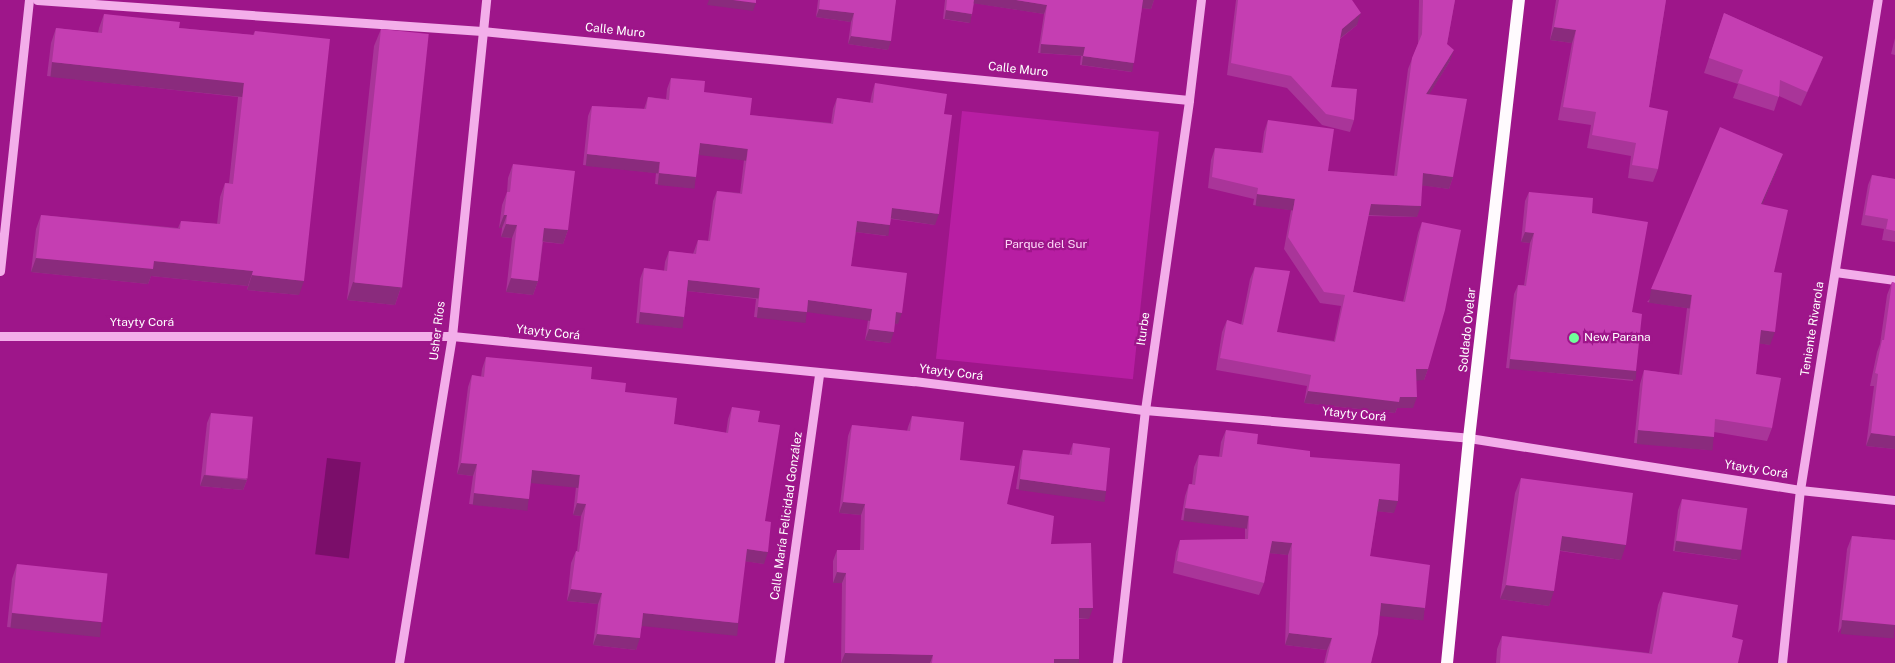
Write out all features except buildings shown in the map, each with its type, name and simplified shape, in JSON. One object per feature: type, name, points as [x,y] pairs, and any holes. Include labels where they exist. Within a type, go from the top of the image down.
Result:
[{"type":"main road","name":"Soldado Ovelar","points":[[1447,663],[1469,438],[1519,0]]},
{"type":"street","points":[[0,271],[29,0]]},
{"type":"street","name":"Calle Muro","points":[[36,0],[482,31],[1189,100]]},
{"type":"street","name":"Usher Ríos","points":[[399,663],[452,336],[486,0]]},
{"type":"street","name":"Iturbe","points":[[1117,663],[1145,410],[1189,100],[1201,0]]},
{"type":"street","name":"Teniente Rivarola","points":[[1782,663],[1800,490],[1878,0]]},
{"type":"street","points":[[1835,272],[1895,280]]},
{"type":"street","name":"Ytayty Corá","points":[[0,336],[452,336],[914,381],[1145,410],[1469,438],[1800,490],[1895,500]]},
{"type":"street","name":"Calle María Felicidad González","points":[[779,663],[819,373]]},
{"type":"green space","name":"Parque del Sur","points":[[962,111],[1159,132],[1133,379],[936,359]]},
{"type":"shaded area","points":[[327,458],[361,462],[349,558],[315,554]]},
{"type":"place","name":"New Parana","points":[[1574,338]]}]
